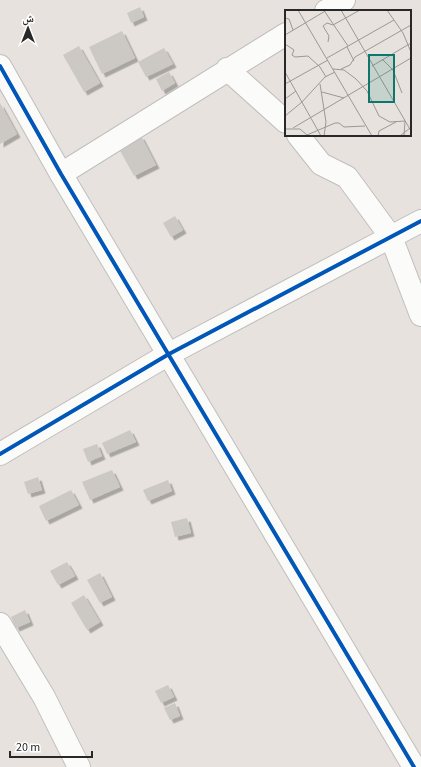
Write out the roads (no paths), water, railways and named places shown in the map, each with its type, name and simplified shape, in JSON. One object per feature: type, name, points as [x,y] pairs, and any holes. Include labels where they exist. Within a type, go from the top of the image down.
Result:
[{"type":"street","points":[[328,10],[344,0]]},
{"type":"street","points":[[61,174],[227,69],[285,35]]},
{"type":"street","points":[[0,66],[61,174],[414,767]]},
{"type":"street","points":[[227,69],[285,121]]},
{"type":"street","points":[[299,136],[321,164],[347,177],[391,237],[421,315]]},
{"type":"street","points":[[0,454],[169,354],[421,221]]},
{"type":"street","points":[[0,624],[44,697],[79,767]]}]
